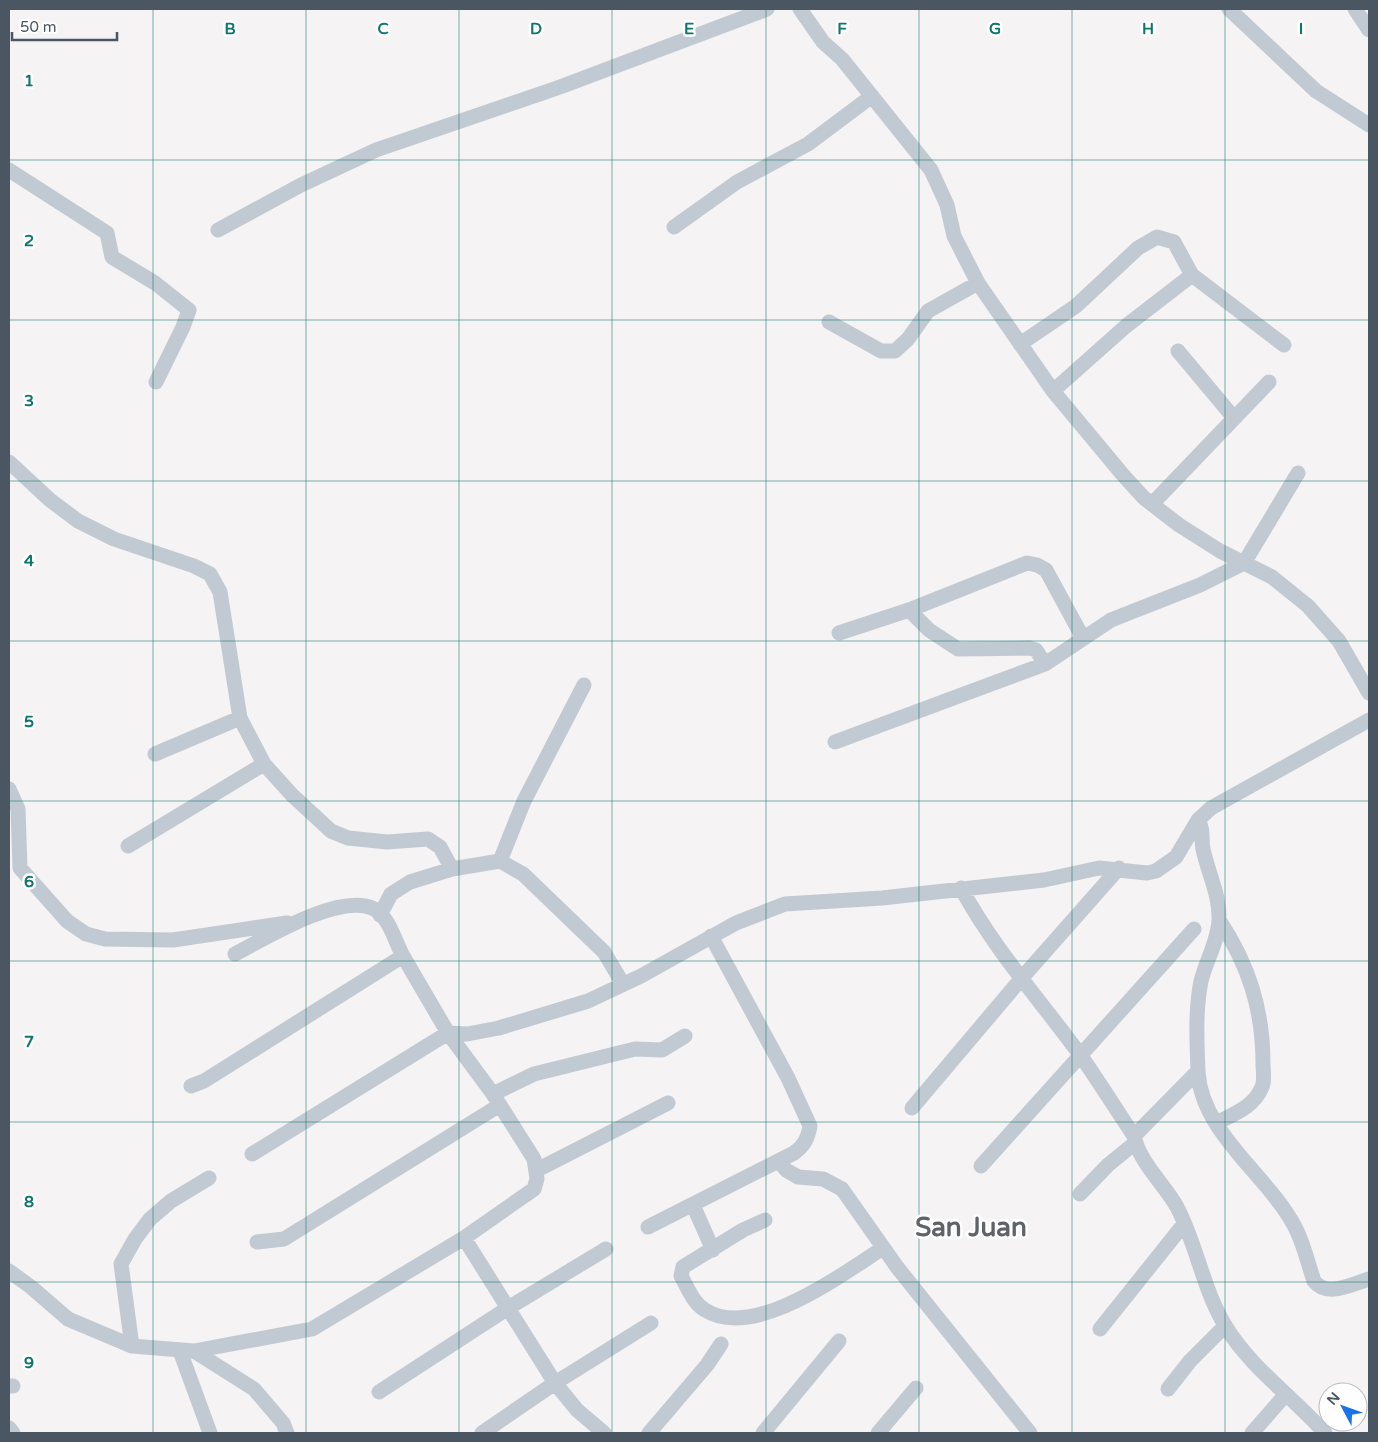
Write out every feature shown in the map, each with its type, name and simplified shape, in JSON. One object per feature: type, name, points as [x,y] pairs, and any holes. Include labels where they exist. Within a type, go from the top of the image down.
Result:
[{"type":"street","points":[[218,230],[301,185],[376,150],[560,87],[767,9]]},
{"type":"street","points":[[800,9],[823,42],[842,59],[931,170],[946,205],[954,236],[978,283],[1053,391],[1123,475],[1152,504],[1220,551],[1272,577],[1308,606],[1339,641],[1369,694]]},
{"type":"street","points":[[1229,9],[1316,91],[1369,125]]},
{"type":"street","points":[[1355,9],[1369,30]]},
{"type":"street","points":[[674,226],[737,182],[808,144],[872,96]]},
{"type":"street","points":[[9,170],[107,233],[112,257],[155,283],[189,310],[156,382]]},
{"type":"street","points":[[1020,344],[1076,306],[1138,248],[1157,237],[1174,242],[1192,275],[1284,345]]},
{"type":"street","points":[[1053,391],[1126,326],[1192,275]]},
{"type":"street","points":[[829,322],[881,351],[895,351],[908,339],[928,311],[978,283]]},
{"type":"street","points":[[1178,351],[1234,418]]},
{"type":"street","points":[[1152,504],[1269,382]]},
{"type":"street","points":[[9,462],[50,500],[96,531],[132,546],[194,566],[210,574],[220,592],[240,718],[264,764],[292,795],[331,831],[348,838],[387,842],[428,839],[440,846],[452,869]]},
{"type":"street","points":[[836,742],[1045,664],[1111,620],[1200,585],[1244,563],[1298,473]]},
{"type":"street","points":[[839,633],[909,610],[1027,563],[1037,565],[1046,570],[1083,638]]},
{"type":"street","points":[[909,610],[929,630],[958,649],[1030,648],[1036,650],[1045,664]]},
{"type":"street","points":[[500,861],[524,801],[584,685]]},
{"type":"street","points":[[155,754],[240,718]]},
{"type":"street","points":[[252,1154],[448,1032],[467,1034],[499,1028],[588,1001],[641,976],[736,923],[786,904],[882,898],[1044,880],[1098,868],[1119,868],[1147,873],[1164,867],[1176,857],[1198,820],[1221,801],[1369,720]]},
{"type":"street","points":[[128,846],[264,764]]},
{"type":"street","points":[[9,789],[18,809],[20,868],[67,921],[86,934],[105,939],[173,940],[299,921]]},
{"type":"street","points":[[1198,820],[1201,825],[1203,848],[1216,893],[1219,920],[1199,996],[1197,1027],[1198,1071],[1203,1096],[1216,1123],[1254,1171],[1295,1228],[1317,1286],[1330,1290],[1369,1279]]},
{"type":"street","points":[[380,915],[392,894],[410,882],[452,869],[500,861],[523,874],[604,952],[623,984]]},
{"type":"street","points":[[912,1108],[1021,979],[1119,868]]},
{"type":"street","points":[[961,888],[976,916],[1080,1056],[1135,1139],[1156,1179],[1176,1206],[1225,1326],[1241,1349],[1325,1433]]},
{"type":"street","points":[[9,1272],[31,1287],[68,1319],[132,1346],[187,1351],[312,1329],[464,1238],[534,1189],[537,1170],[534,1159],[496,1099],[448,1032],[403,956],[388,925],[372,908],[351,906],[326,911],[299,921],[235,954]]},
{"type":"street","points":[[1216,1123],[1250,1106],[1263,1086],[1263,1046],[1260,1011],[1236,946],[1219,920]]},
{"type":"street","points":[[981,1166],[1194,930]]},
{"type":"street","points":[[648,1227],[794,1153],[803,1144],[810,1126],[788,1078],[711,936]]},
{"type":"street","points":[[191,1086],[204,1081],[403,956]]},
{"type":"street","points":[[257,1242],[284,1239],[534,1074],[635,1049],[662,1050],[685,1036]]},
{"type":"street","points":[[1080,1194],[1135,1139],[1198,1071]]},
{"type":"street","points":[[537,1170],[668,1102]]},
{"type":"street","points":[[779,1161],[786,1170],[798,1177],[823,1179],[836,1184],[883,1248],[1030,1433]]},
{"type":"street","points":[[132,1346],[121,1264],[135,1239],[150,1219],[170,1201],[209,1178]]},
{"type":"street","points":[[693,1205],[713,1250]]},
{"type":"street","points":[[765,1220],[743,1230],[713,1250],[687,1263],[681,1271],[681,1276],[693,1299],[704,1310],[719,1316],[735,1316],[783,1308],[815,1292],[883,1248]]},
{"type":"street","points":[[1100,1329],[1184,1224]]},
{"type":"street","points":[[464,1238],[555,1383],[577,1410],[604,1433]]},
{"type":"street","points":[[379,1392],[508,1308],[606,1249]]},
{"type":"street","points":[[482,1433],[555,1383],[651,1324]]},
{"type":"street","points":[[1168,1389],[1190,1362],[1225,1326]]},
{"type":"street","points":[[763,1433],[839,1341]]},
{"type":"street","points":[[649,1433],[707,1365],[721,1344]]},
{"type":"street","points":[[187,1351],[210,1433]]},
{"type":"street","points":[[187,1351],[254,1389],[283,1423],[287,1433]]},
{"type":"street","points":[[878,1433],[916,1388]]},
{"type":"street","points":[[1252,1433],[1286,1394]]},
{"type":"street","points":[[9,1428],[13,1433]]},
{"type":"district","name":"San Juan","points":[[971,1227]]}]
